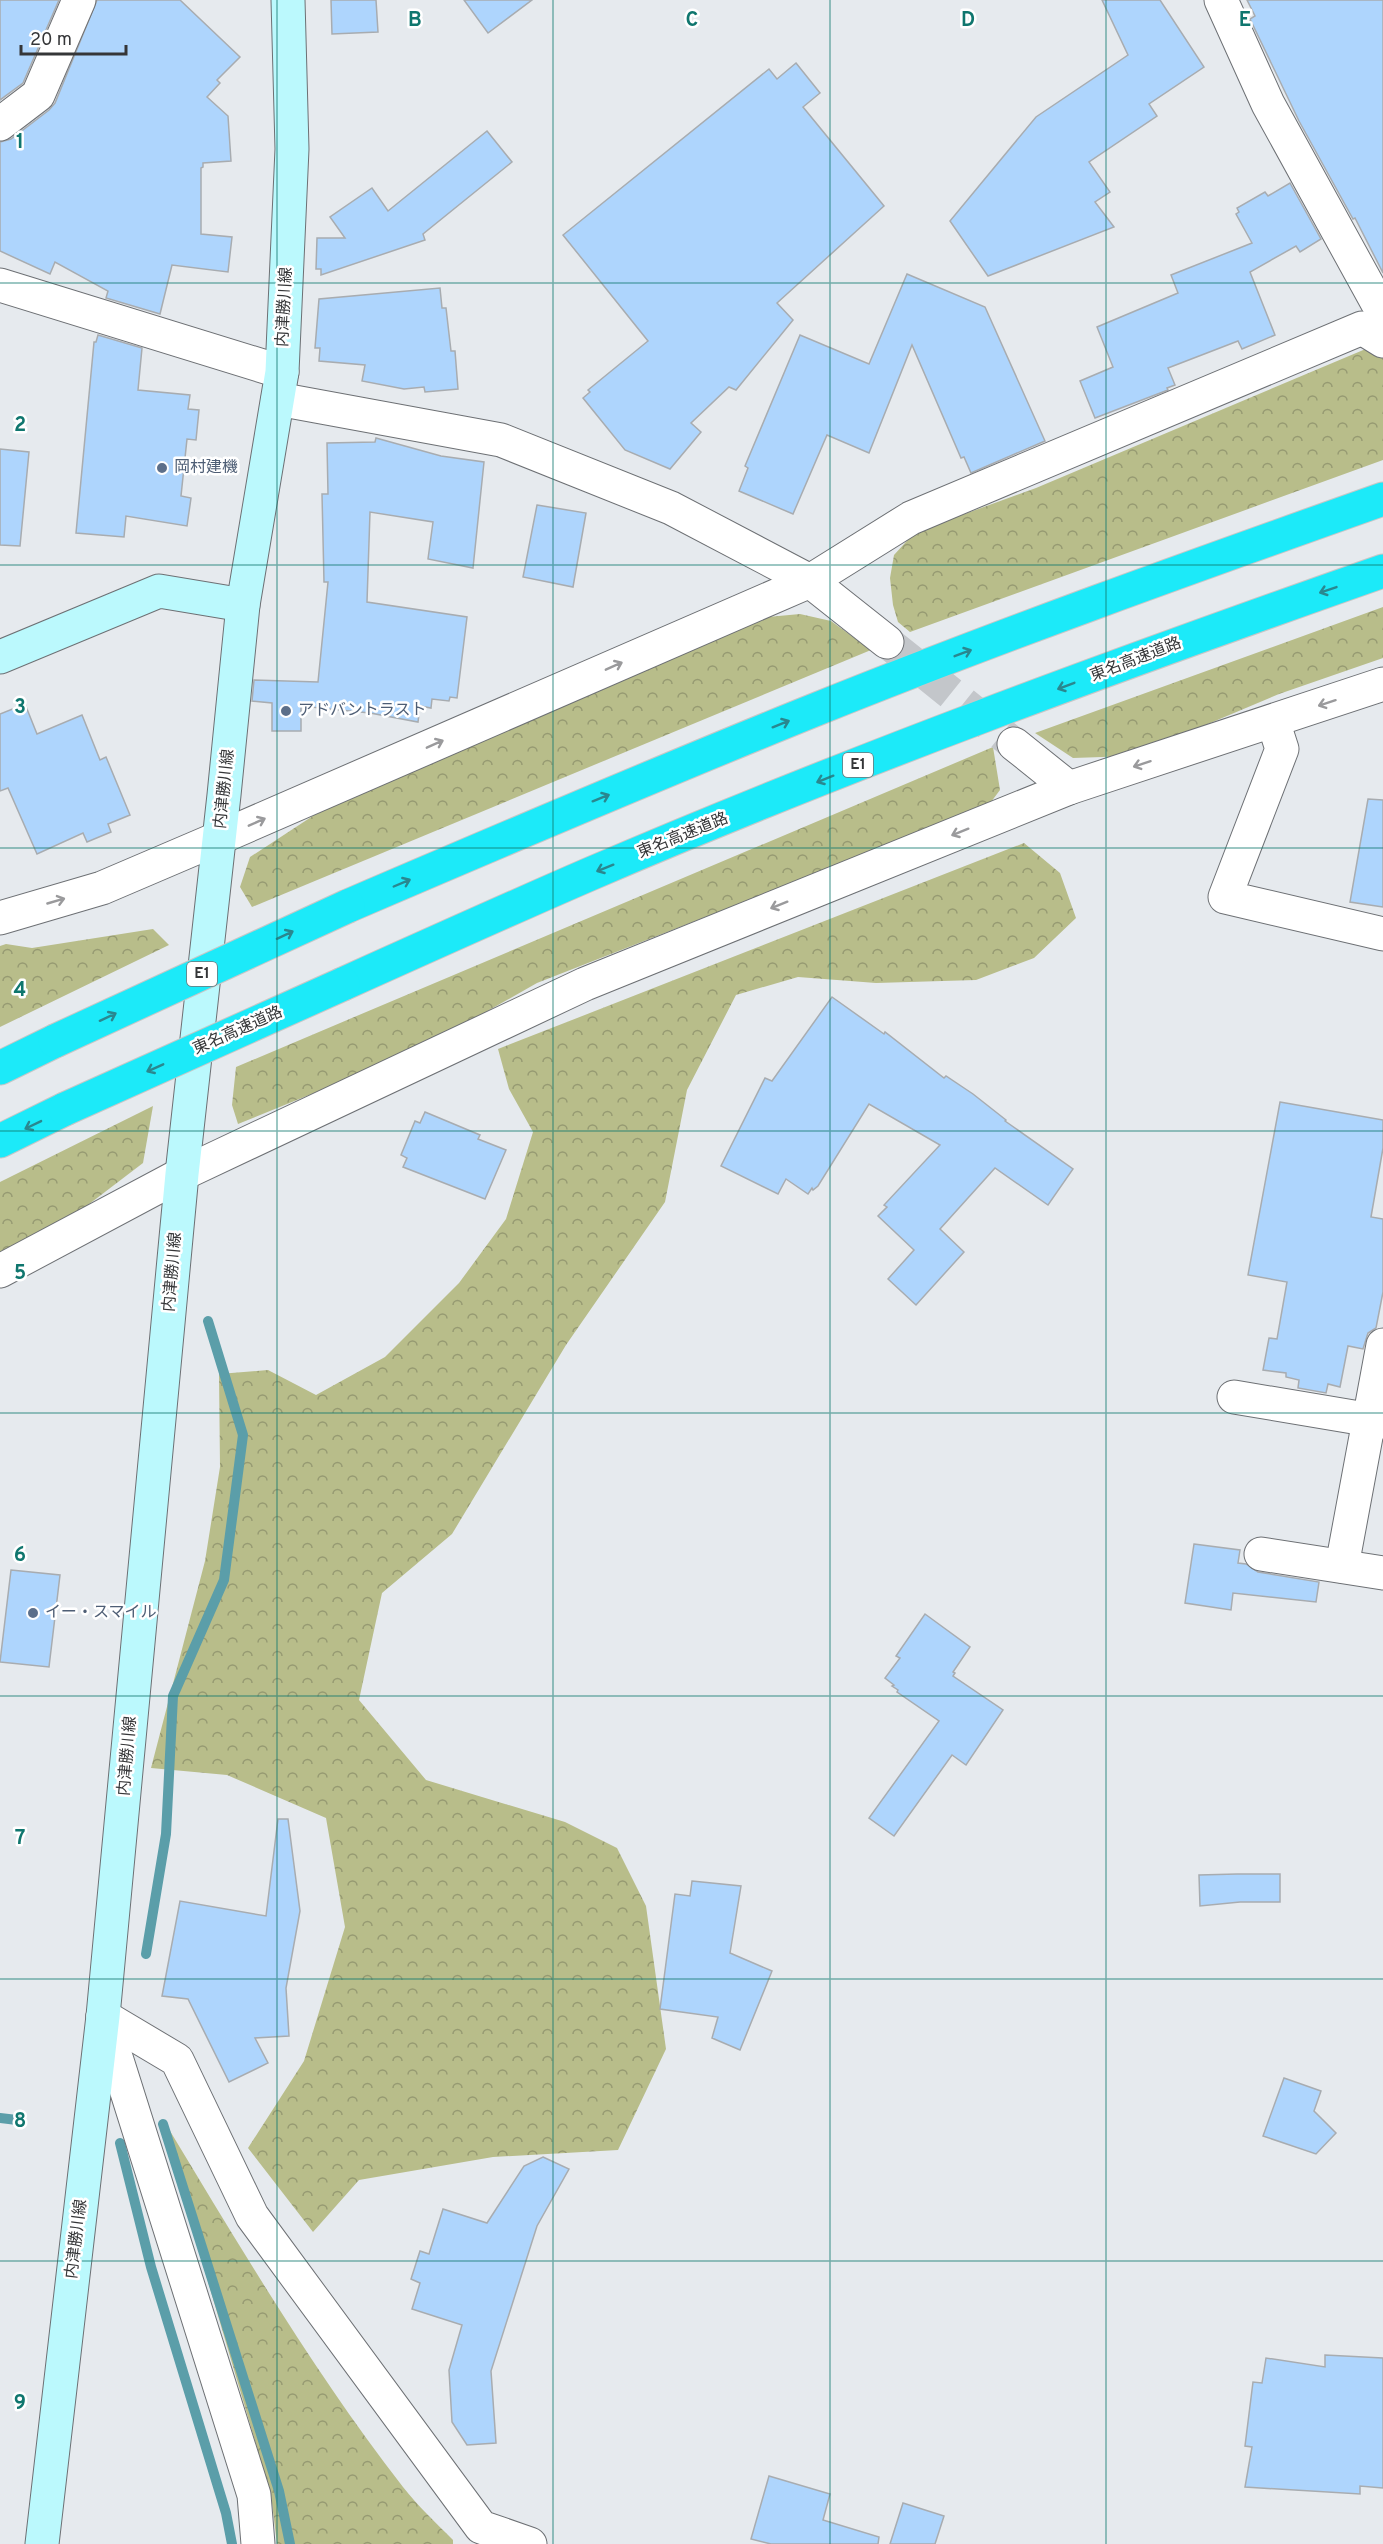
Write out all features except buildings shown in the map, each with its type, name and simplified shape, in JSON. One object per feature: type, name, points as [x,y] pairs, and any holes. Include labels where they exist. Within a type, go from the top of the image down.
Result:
[{"type":"highway","name":"E1","points":[[0,1068],[348,906],[819,708],[1158,579],[1383,499]]},
{"type":"highway","name":"東名高速道路","points":[[0,1141],[65,1109],[591,873],[852,768],[1176,644],[1383,571]]},
{"type":"main road","name":"内津勝川線","points":[[42,2544],[103,2016],[182,1174],[243,605],[280,386],[292,149],[288,0]]},
{"type":"main road","points":[[0,657],[159,591],[243,605]]},
{"type":"street","points":[[0,124],[38,95],[79,0]]},
{"type":"street","points":[[1221,0],[1268,104],[1383,313]]},
{"type":"street","points":[[0,285],[280,386],[501,440],[671,508],[810,581],[887,642]]},
{"type":"street","points":[[0,918],[102,888],[219,838],[810,581],[911,518],[1362,328],[1383,341]]},
{"type":"street","points":[[0,1271],[182,1174],[585,984],[1069,788],[1383,684]]},
{"type":"street","points":[[1274,721],[1282,749],[1225,897],[1383,934]]},
{"type":"street","points":[[1014,744],[1069,788]]},
{"type":"street","points":[[1342,1566],[1376,1421],[1383,1345]]},
{"type":"street","points":[[1234,1397],[1376,1421]]},
{"type":"street","points":[[1261,1554],[1383,1573]]},
{"type":"street","points":[[103,2016],[177,2060],[252,2216],[478,2535],[530,2544]]},
{"type":"street","points":[[103,2016],[254,2495],[258,2544]]},
{"type":"green space","points":[[1368,348],[1383,354],[1383,460],[910,632],[898,622],[893,605],[890,578],[894,555],[915,532],[1036,488]]},
{"type":"green space","points":[[1383,607],[1383,658],[1279,694],[1132,756],[1073,758],[1035,733]]},
{"type":"green space","points":[[800,614],[831,621],[871,650],[252,907],[240,887],[250,857],[354,789],[768,617]]},
{"type":"green space","points":[[993,747],[1000,790],[988,806],[537,983],[401,1060],[238,1124],[232,1105],[236,1067]]},
{"type":"green space","points":[[1024,843],[1060,873],[1076,918],[1034,958],[976,980],[876,983],[798,977],[736,995],[687,1090],[665,1202],[566,1345],[452,1534],[382,1593],[359,1700],[426,1780],[565,1822],[617,1848],[646,1906],[666,2049],[618,2150],[493,2157],[359,2180],[313,2232],[248,2148],[304,2061],[345,1927],[326,1818],[227,1775],[151,1768],[205,1561],[220,1467],[219,1374],[268,1370],[316,1395],[385,1357],[459,1283],[506,1219],[533,1132],[509,1089],[498,1049]]},
{"type":"green space","points":[[153,929],[169,945],[0,1027],[0,946],[6,944],[32,948]]},
{"type":"green space","points":[[153,1106],[143,1163],[38,1243],[0,1261],[0,1182]]},
{"type":"green space","points":[[170,2131],[281,2312],[340,2401],[403,2487],[453,2540],[453,2544],[277,2544],[271,2495],[167,2143]]},
{"type":"waterway","points":[[146,1954],[166,1834],[173,1696],[224,1580],[243,1435],[208,1321]]},
{"type":"waterway","points":[[0,2118],[17,2120]]},
{"type":"waterway","points":[[163,2124],[279,2491],[290,2544]]},
{"type":"waterway","points":[[120,2143],[151,2267],[226,2513],[232,2544]]},
{"type":"tunnel","points":[[887,642],[1014,744]]},
{"type":"place","name":"岡村建機","points":[[162,468]]},
{"type":"place","name":"アドバントラスト","points":[[286,711]]},
{"type":"place","name":"イー・スマイル","points":[[33,1613]]}]
